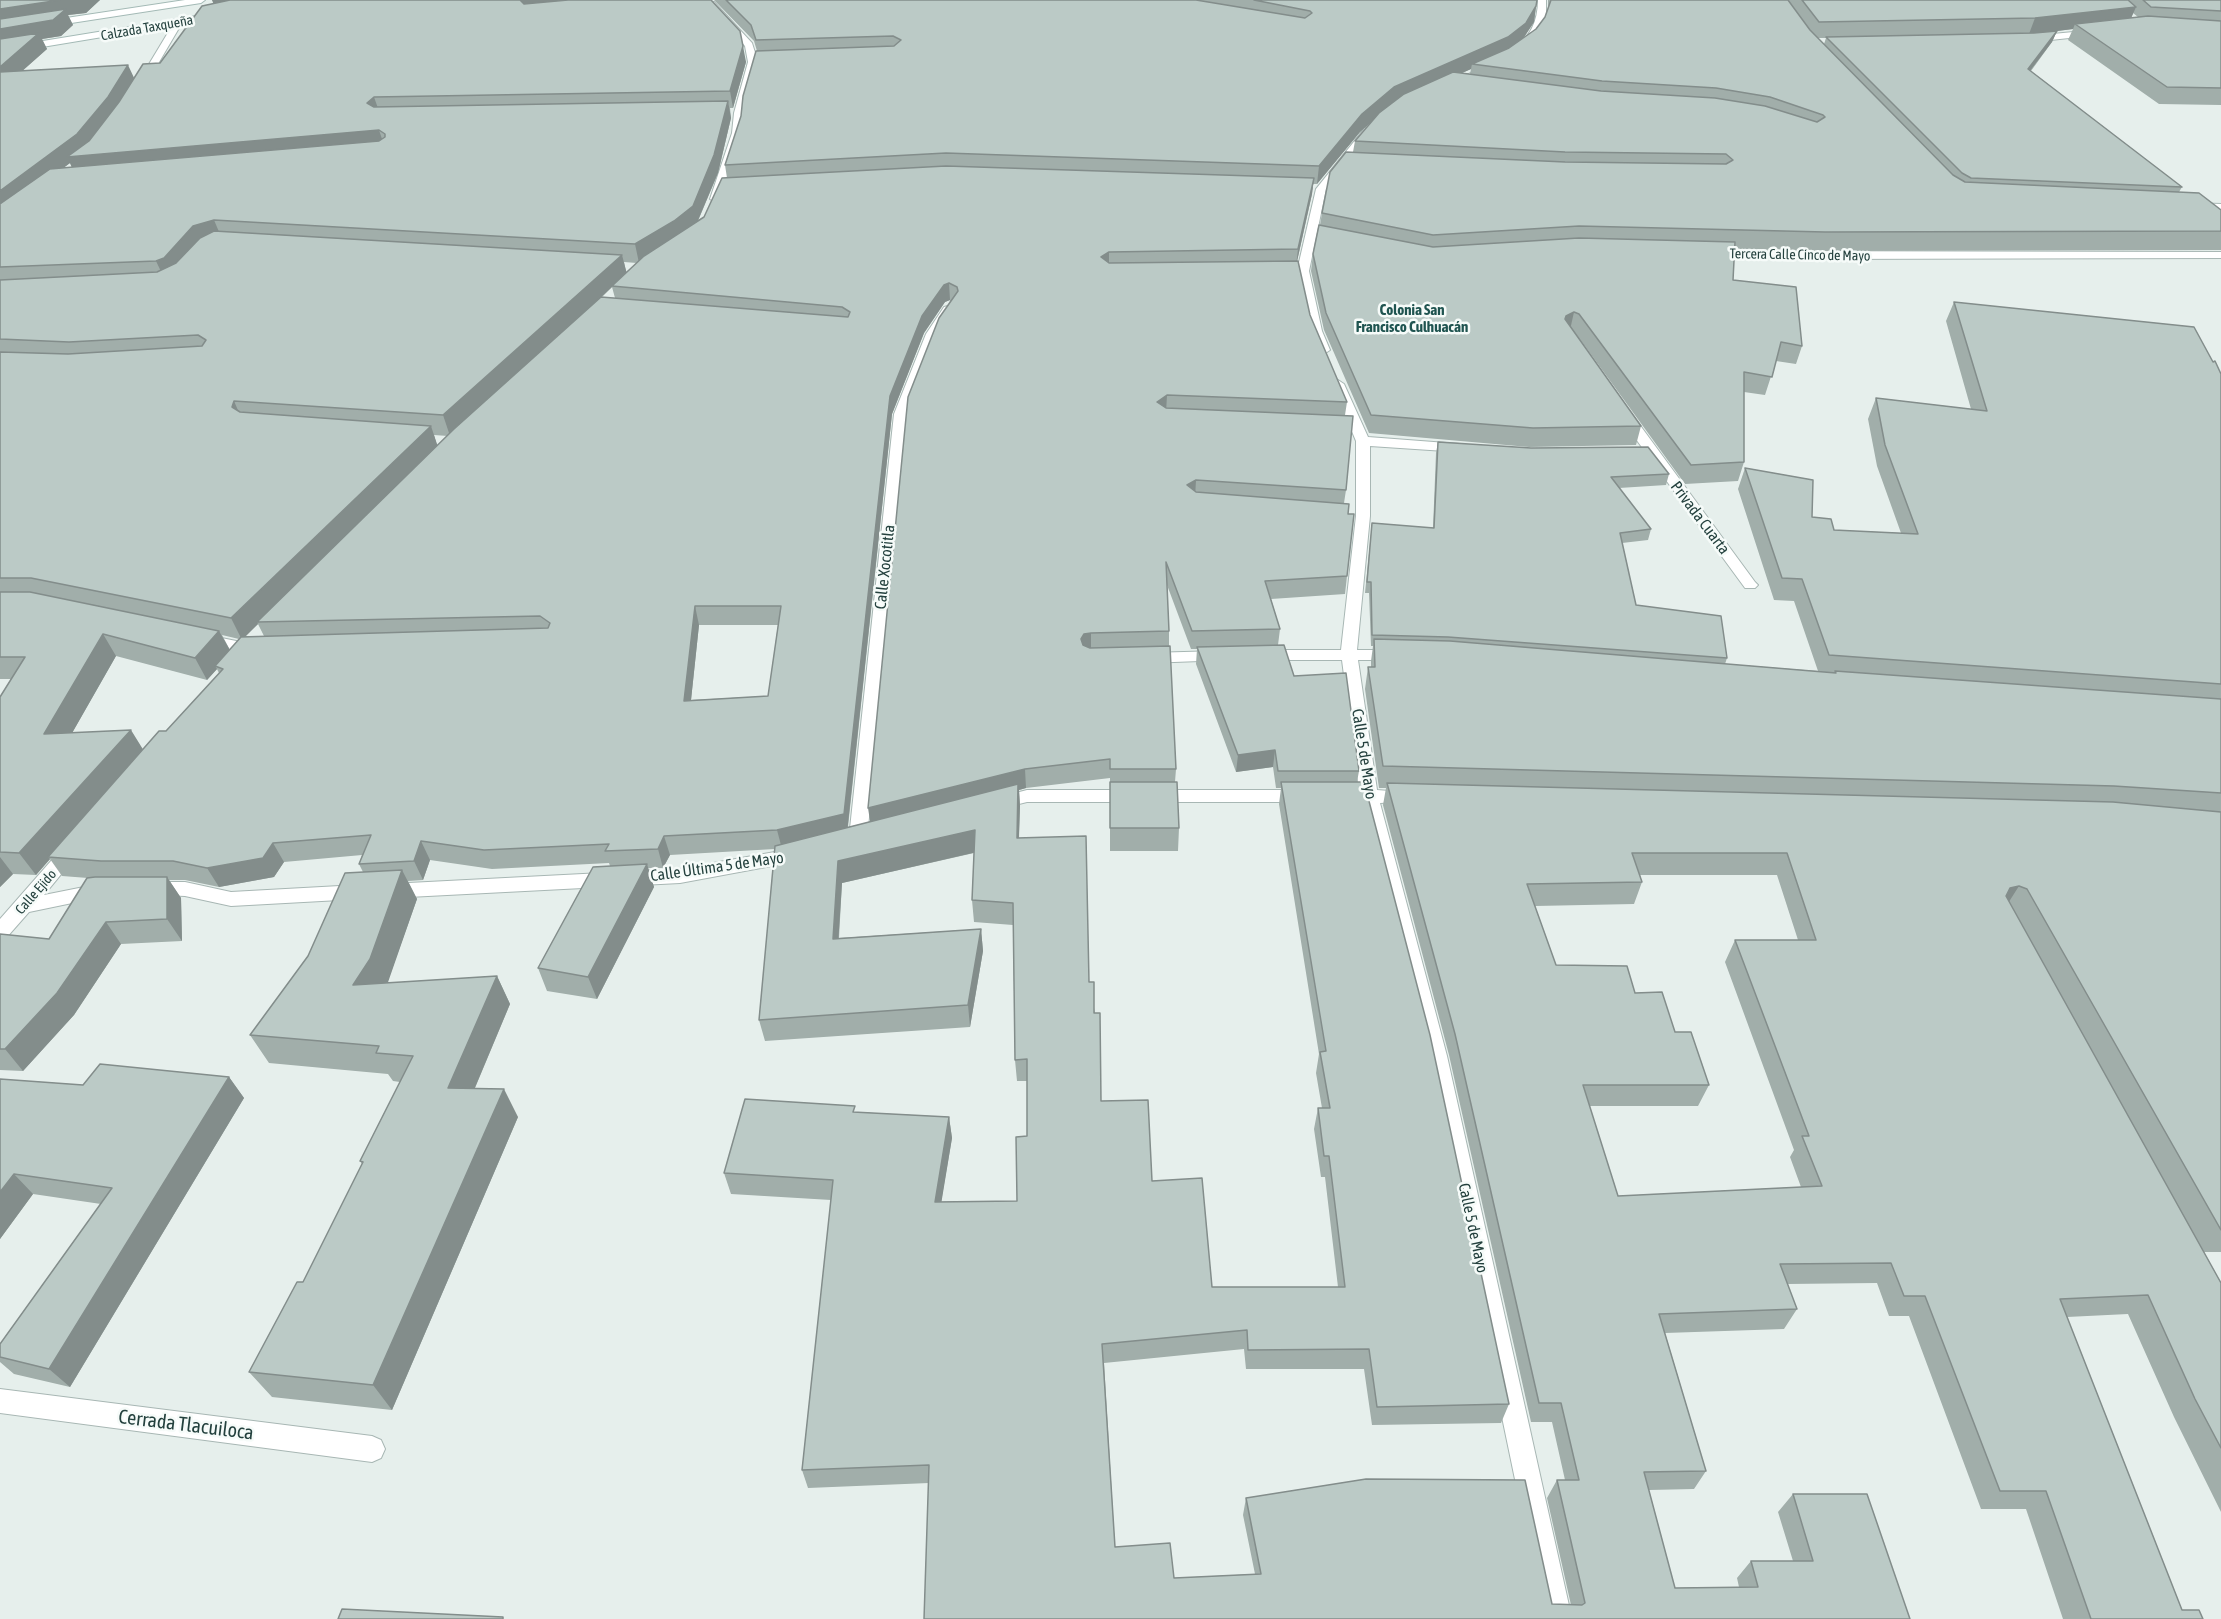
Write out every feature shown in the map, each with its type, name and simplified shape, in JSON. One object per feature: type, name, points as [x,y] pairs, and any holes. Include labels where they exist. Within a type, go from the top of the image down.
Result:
[{"type":"street","name":"Calzada Taxqueña","points":[[0,31],[201,0]]},
{"type":"street","points":[[1474,87],[1458,85],[1501,63],[1533,37],[1541,24],[1542,0]]},
{"type":"street","points":[[700,1],[711,4],[749,45],[759,62],[733,113],[737,133],[725,188],[710,209]]},
{"type":"street","name":"Calzada Taxqueña","points":[[0,51],[222,15]]},
{"type":"street","points":[[135,96],[178,23]]},
{"type":"street","points":[[2017,39],[2099,33]]},
{"type":"street","name":"Calle 5 de Mayo","points":[[1381,120],[1357,143],[1345,165],[1315,189],[1316,236],[1297,271],[1316,331],[1359,433],[1349,653],[1369,796],[1437,1056],[1558,1619]]},
{"type":"street","points":[[2175,206],[2221,207]]},
{"type":"street","name":"Tercera Calle Cinco de Mayo","points":[[1698,254],[2221,255]]},
{"type":"street","name":"Calle Xocotitla","points":[[858,838],[901,414],[932,333],[951,306]]},
{"type":"street","name":"Privada Cuarta","points":[[1617,403],[1645,451],[1750,585]]},
{"type":"street","points":[[1336,426],[1359,433],[1470,449]]},
{"type":"street","points":[[242,653],[262,632]]},
{"type":"street","points":[[190,637],[242,653],[269,648]]},
{"type":"street","points":[[1126,659],[1349,653],[1414,656]]},
{"type":"street","points":[[981,807],[1027,796],[1429,797]]},
{"type":"street","points":[[837,844],[880,832]]},
{"type":"street","name":"Calle Ejido","points":[[0,932],[85,835]]},
{"type":"street","name":"Calle Última 5 de Mayo","points":[[24,906],[110,889],[185,890],[231,898],[680,876],[754,864],[816,850]]},
{"type":"street","name":"Cerrada Tlacuiloca","points":[[0,1401],[372,1449]]},
{"type":"building","points":[[0,0],[60,0],[0,9]]},
{"type":"building","points":[[230,0],[520,0],[524,4],[568,0],[711,0],[740,31],[743,46],[730,91],[374,97],[367,103],[374,107],[728,101],[714,155],[693,206],[674,221],[635,244],[214,220],[193,226],[164,258],[156,261],[0,267],[0,204],[50,169],[379,141],[385,137],[385,134],[379,130],[67,157],[89,141],[119,102],[143,64],[160,63],[202,6]]},
{"type":"building","points":[[726,0],[1196,0],[1305,18],[1312,13],[1310,11],[1254,0],[1537,0],[1526,23],[1508,37],[1394,87],[1362,114],[1319,166],[946,153],[725,165],[741,116],[743,96],[756,51],[894,46],[901,40],[893,36],[756,40],[751,25]]},
{"type":"building","points":[[1551,0],[1788,0],[1810,30],[1953,175],[1965,182],[2199,193],[2221,210],[2221,231],[1825,232],[1579,226],[1433,235],[1322,213],[1330,172],[1346,152],[1565,162],[1726,164],[1733,160],[1726,154],[1565,152],[1355,141],[1379,113],[1404,94],[1453,72],[1601,91],[1715,98],[1765,106],[1817,122],[1825,117],[1770,97],[1716,88],[1602,81],[1472,64],[1509,48],[1536,29],[1545,17]]},
{"type":"building","points":[[1802,0],[2128,0],[2136,7],[2035,18],[1819,22]]},
{"type":"building","points":[[2143,0],[2221,0],[2221,11],[2151,7]]},
{"type":"building","points":[[66,9],[53,20],[0,29],[0,19]]},
{"type":"building","points":[[2148,16],[2221,21],[2221,88],[2167,87],[2075,24]]},
{"type":"building","points":[[2057,31],[2028,69],[2182,187],[1971,178],[1962,173],[1826,37],[2034,33]]},
{"type":"building","points":[[39,33],[0,67],[0,39]]},
{"type":"building","points":[[128,65],[108,97],[77,134],[0,191],[0,72]]},
{"type":"building","points":[[946,166],[1314,178],[1298,249],[1109,252],[1101,257],[1109,263],[1298,261],[1310,315],[1347,402],[1167,395],[1157,402],[1166,408],[1353,416],[1346,490],[1196,480],[1187,485],[1196,492],[1349,504],[1348,514],[1354,514],[1347,576],[1265,581],[1280,629],[1192,631],[1166,562],[1169,631],[1084,634],[1081,639],[1083,645],[1090,648],[1170,646],[1176,769],[1110,769],[1110,759],[1025,769],[868,808],[908,397],[939,318],[958,291],[957,287],[949,283],[944,285],[922,316],[890,396],[844,814],[777,830],[664,836],[658,849],[605,851],[609,844],[484,850],[421,841],[414,861],[359,864],[371,835],[273,843],[263,858],[207,868],[173,861],[101,861],[48,857],[159,731],[166,731],[223,669],[215,666],[241,637],[548,628],[550,623],[540,616],[257,622],[454,429],[601,297],[848,317],[850,312],[842,307],[612,286],[644,256],[704,217],[722,178]],"holes":[[[695,606],[781,606],[768,696],[684,701]]]},
{"type":"building","points":[[1319,225],[1433,247],[1579,238],[1735,242],[1733,280],[1796,287],[1802,346],[1781,342],[1772,377],[1744,372],[1744,462],[1691,465],[1579,314],[1574,312],[1565,319],[1641,426],[1533,428],[1371,415],[1326,313],[1313,254]]},
{"type":"building","points":[[214,231],[622,255],[443,415],[234,401],[232,407],[240,412],[431,426],[231,618],[31,578],[0,578],[0,352],[68,354],[202,346],[206,340],[198,335],[69,342],[0,339],[0,280],[157,272],[176,263],[200,238]]},
{"type":"building","points":[[1954,302],[2194,327],[2221,374],[2221,684],[1829,655],[1802,579],[1782,578],[1745,468],[1813,480],[1812,517],[1831,519],[1834,530],[1918,534],[1885,445],[1876,398],[1987,411]]},
{"type":"building","points":[[1438,442],[1531,448],[1648,447],[1669,474],[1611,477],[1651,529],[1620,533],[1636,605],[1721,616],[1727,658],[1448,637],[1372,635],[1371,582],[1367,582],[1372,523],[1434,528]]},
{"type":"building","points":[[0,592],[30,592],[219,631],[195,658],[103,634],[44,734],[131,730],[19,853],[0,852],[0,697],[25,657],[0,657]]},
{"type":"building","points":[[1374,639],[1450,641],[1836,673],[1835,671],[2221,699],[2221,793],[2114,786],[1383,766],[1368,667],[1375,667]]},
{"type":"building","points":[[1284,645],[1294,676],[1346,673],[1359,771],[1278,771],[1275,750],[1238,755],[1197,647]]},
{"type":"building","points":[[1110,782],[1177,782],[1179,828],[1110,828]]},
{"type":"building","points":[[1281,782],[1364,782],[1430,1035],[1509,1404],[1377,1407],[1369,1349],[1248,1350],[1247,1330],[1102,1344],[1115,1547],[1170,1543],[1174,1578],[1261,1574],[1246,1498],[1366,1479],[1525,1480],[1552,1604],[1582,1605],[1585,1603],[1557,1480],[1579,1480],[1561,1403],[1539,1403],[1455,1034],[1387,783],[2113,802],[2221,812],[2221,1230],[2027,889],[2019,886],[2010,888],[2006,896],[2221,1283],[2221,1448],[2195,1399],[2148,1295],[2060,1299],[2182,1610],[2199,1610],[2203,1619],[2091,1619],[2046,1491],[2000,1491],[1925,1296],[1904,1296],[1891,1263],[1780,1264],[1797,1309],[1659,1314],[1706,1471],[1644,1472],[1675,1588],[1758,1587],[1751,1561],[1813,1561],[1793,1494],[1867,1494],[1910,1619],[924,1619],[929,1465],[802,1470],[833,1180],[724,1173],[745,1099],[855,1106],[853,1112],[949,1117],[935,1202],[1017,1201],[1016,1137],[1027,1136],[1027,1059],[1015,1060],[1013,903],[972,900],[975,830],[838,861],[833,939],[981,929],[968,1005],[759,1020],[775,846],[1018,784],[1017,838],[1086,836],[1089,982],[1094,982],[1094,1013],[1100,1013],[1101,1101],[1148,1100],[1152,1181],[1202,1178],[1212,1287],[1345,1287],[1329,1156],[1324,1156],[1318,1108],[1330,1108],[1320,1052],[1326,1051]],"holes":[[[1632,853],[1787,853],[1816,940],[1735,940],[1809,1136],[1802,1136],[1822,1186],[1618,1196],[1583,1085],[1709,1085],[1691,1032],[1675,1032],[1662,992],[1635,993],[1627,966],[1556,965],[1527,884],[1642,882]]]},
{"type":"building","points":[[647,864],[588,977],[538,968],[593,867]]},
{"type":"building","points":[[402,870],[370,959],[353,985],[497,976],[448,1088],[504,1089],[373,1385],[249,1372],[297,1282],[303,1282],[413,1056],[376,1053],[379,1046],[250,1035],[308,956],[345,873]]},
{"type":"building","points":[[167,877],[167,919],[106,922],[57,993],[5,1049],[0,1049],[0,934],[49,939],[87,878]]},
{"type":"building","points":[[100,1064],[229,1077],[49,1369],[0,1357],[0,1344],[112,1188],[14,1174],[0,1192],[0,1079],[83,1085]]},
{"type":"building","points":[[342,1609],[503,1617],[503,1619],[338,1619]]},
{"type":"district","name":"Colonia San Francisco Culhuacán","points":[[1412,318]]}]
